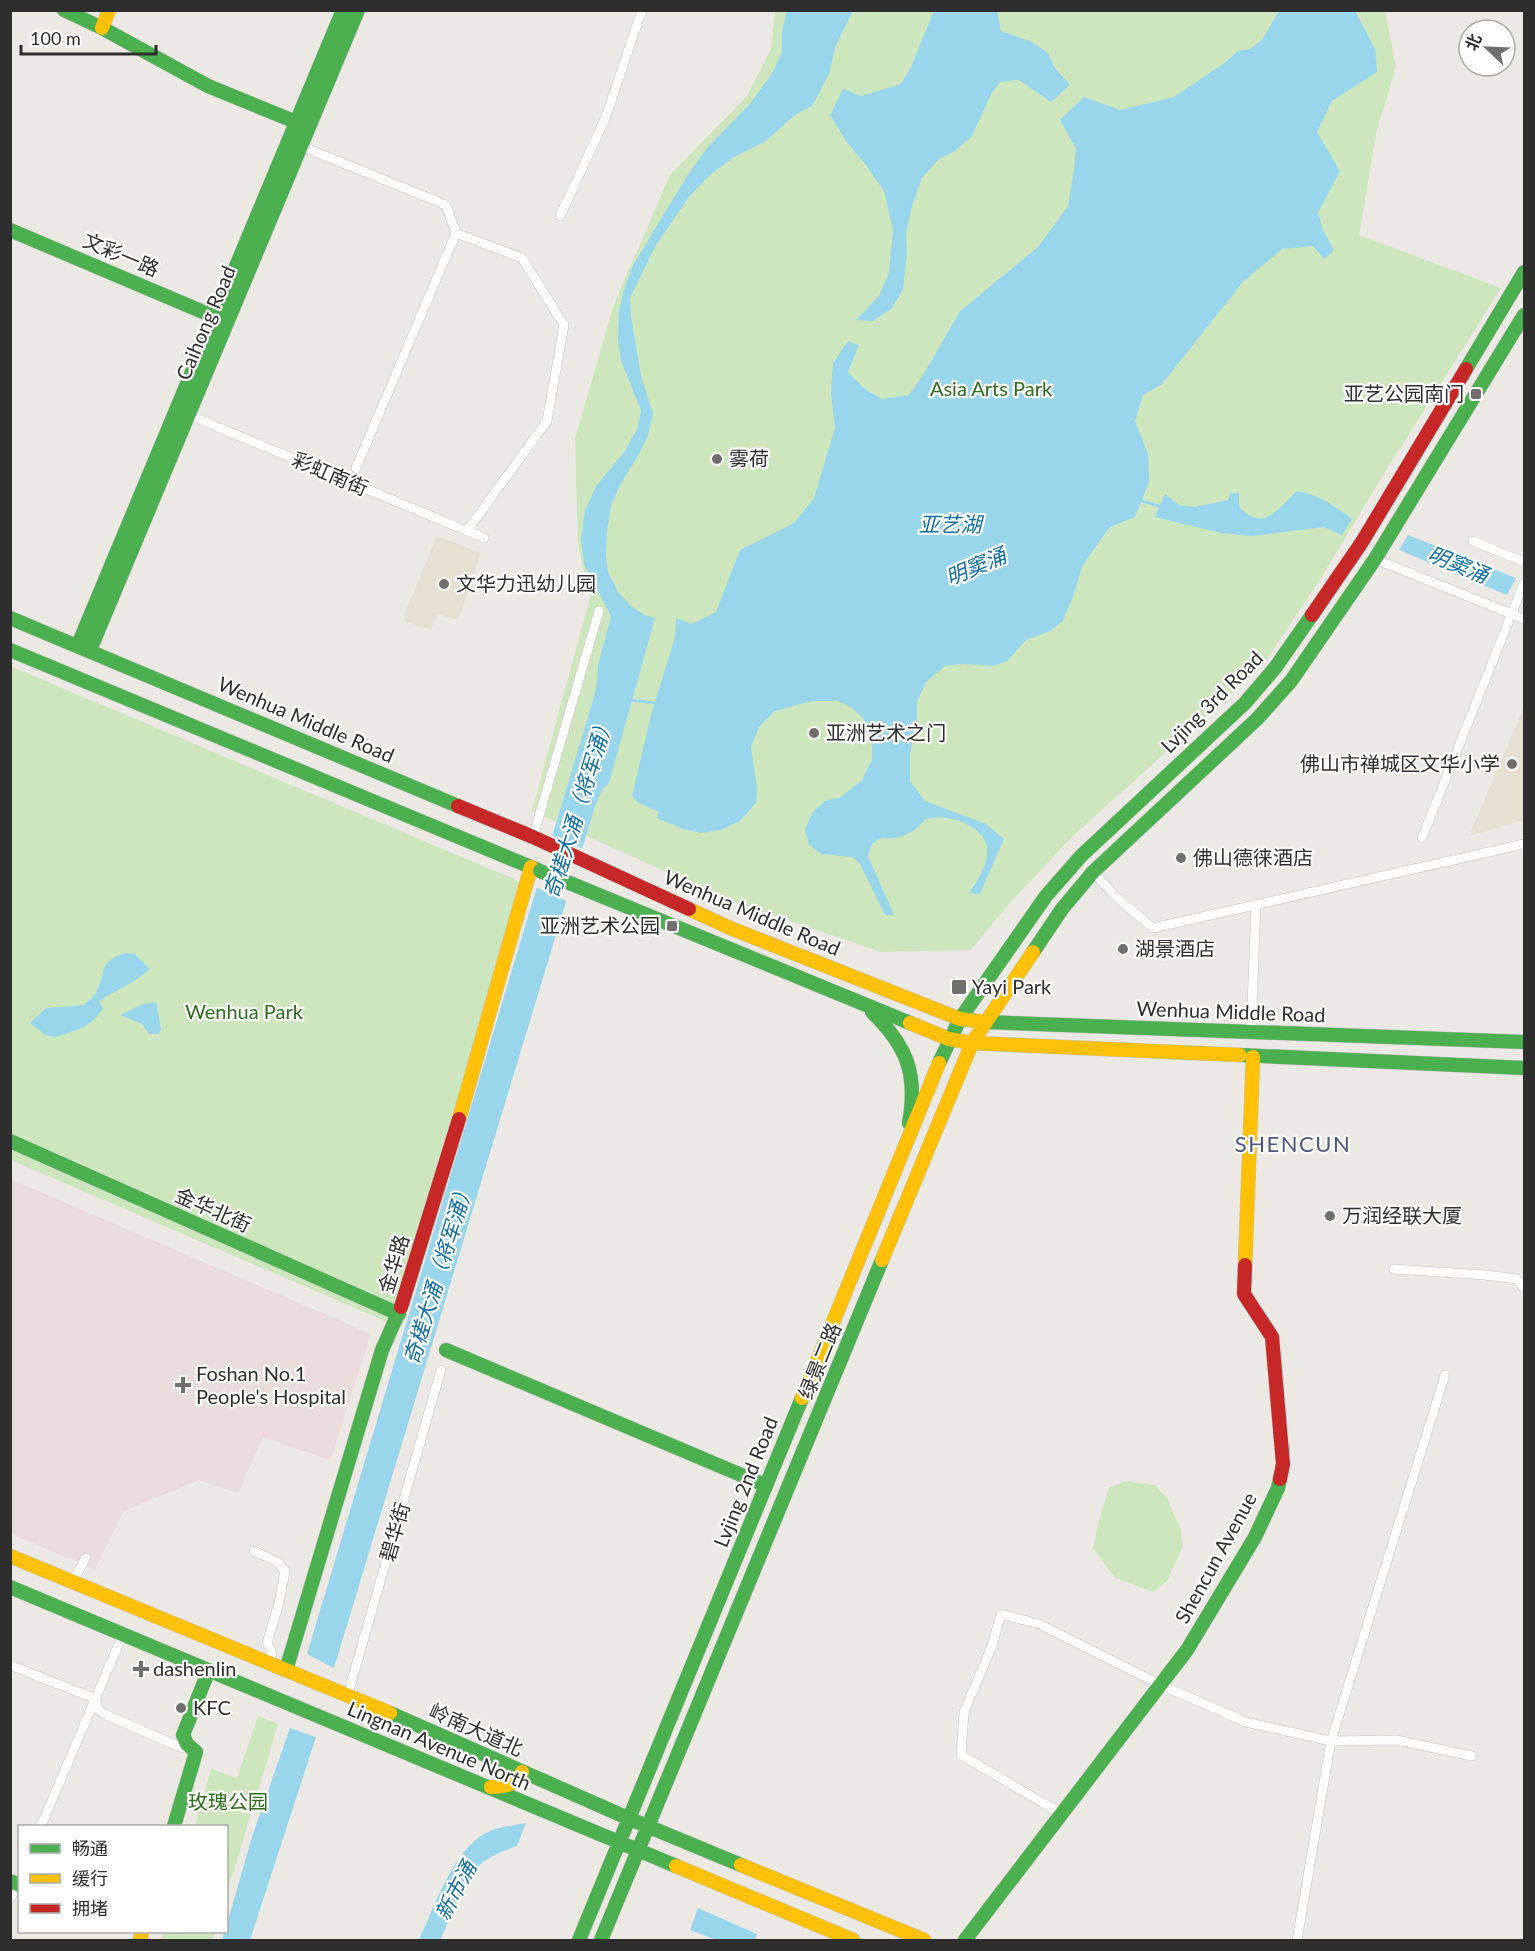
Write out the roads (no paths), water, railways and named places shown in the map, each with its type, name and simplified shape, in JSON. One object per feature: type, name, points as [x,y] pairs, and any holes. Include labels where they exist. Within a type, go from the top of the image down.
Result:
[{"type":"main road","points":[[64,10],[102,28],[208,86],[296,122]]},
{"type":"main road","points":[[102,28],[109,10]]},
{"type":"main road","name":"Caihong Road","points":[[182,412],[215,317],[343,10]]},
{"type":"main road","name":"Caihong Road","points":[[84,648],[182,412],[301,146],[358,10]]},
{"type":"main road","name":"文彩一路","points":[[10,230],[215,317]]},
{"type":"main road","name":"Lvjing 3rd Road","points":[[949,1039],[960,1019],[1046,896],[1074,864],[1245,703],[1275,668],[1362,542],[1524,272]]},
{"type":"main road","name":"Lvjing 3rd Road","points":[[972,1043],[1062,909],[1093,872],[1257,719],[1291,681],[1375,559],[1524,315]]},
{"type":"main road","name":"Wenhua Middle Road","points":[[10,618],[533,837],[730,928],[960,1019],[985,1022],[1524,1042]]},
{"type":"main road","name":"Wenhua Middle Road","points":[[10,650],[949,1039],[972,1043],[1524,1068]]},
{"type":"main road","name":"金华路","points":[[286,1670],[382,1350],[399,1314],[536,869]]},
{"type":"main road","points":[[864,1004],[887,1026],[904,1049],[912,1079],[911,1112],[903,1152]]},
{"type":"main road","name":"Lvjing 2nd Road","points":[[579,1941],[949,1039]]},
{"type":"main road","name":"绿景二路","points":[[638,1851],[972,1043]]},
{"type":"main road","name":"Shencun Avenue","points":[[965,1941],[1187,1650],[1255,1537],[1278,1488],[1283,1464],[1272,1337],[1244,1294],[1253,1057]]},
{"type":"main road","name":"金华北街","points":[[10,1141],[399,1314]]},
{"type":"main road","points":[[447,1350],[765,1485]]},
{"type":"main road","name":"岭南大道北","points":[[10,1556],[348,1694],[630,1819],[924,1941]]},
{"type":"main road","name":"Lingnan Avenue North","points":[[10,1587],[853,1941]]},
{"type":"main road","points":[[175,1825],[196,1752],[189,1746],[183,1735],[209,1670]]},
{"type":"main road","points":[[486,1787],[512,1784],[518,1780],[522,1772]]},
{"type":"main road","points":[[601,1941],[638,1851]]},
{"type":"street","points":[[560,216],[605,119],[642,10]]},
{"type":"street","points":[[301,146],[446,205],[456,233],[356,468]]},
{"type":"street","points":[[456,233],[522,258],[564,325],[546,421],[467,531]]},
{"type":"street","name":"彩虹南街","points":[[182,412],[484,538]]},
{"type":"street","points":[[1473,542],[1524,562]]},
{"type":"street","points":[[1375,559],[1524,619]]},
{"type":"street","points":[[1422,838],[1524,583]]},
{"type":"street","points":[[533,837],[599,611]]},
{"type":"street","points":[[1093,872],[1116,897],[1153,928],[1524,844]]},
{"type":"street","points":[[1251,1032],[1256,905]]},
{"type":"street","points":[[1394,1269],[1517,1279],[1524,1288]]},
{"type":"street","name":"碧华街","points":[[348,1694],[441,1370]]},
{"type":"street","points":[[1297,1941],[1331,1741],[1445,1376]]},
{"type":"street","points":[[254,1551],[278,1562],[285,1571],[279,1603],[267,1643],[271,1650],[272,1664]]},
{"type":"street","points":[[72,1582],[86,1557]]},
{"type":"street","points":[[1062,1814],[961,1755],[964,1712],[992,1646],[1001,1614],[1040,1624],[1161,1685],[1246,1722],[1331,1741],[1396,1740],[1472,1756]]},
{"type":"street","points":[[42,1825],[123,1634]]},
{"type":"street","points":[[10,1665],[96,1699]]},
{"type":"street","points":[[96,1699],[98,1710],[104,1714],[182,1748],[189,1746]]},
{"type":"street","points":[[10,1899],[17,1882]]},
{"type":"water","name":"奇槎大涌（将军涌）","points":[[787,11],[853,11],[836,45],[829,74],[812,106],[796,114],[766,141],[734,157],[711,174],[689,197],[656,245],[630,298],[641,376],[653,414],[648,435],[611,506],[606,556],[608,572],[618,592],[632,607],[655,618],[609,783],[602,790],[595,806],[334,1668],[307,1654],[596,690],[598,665],[611,616],[584,564],[581,539],[585,511],[596,486],[625,451],[638,427],[641,410],[621,361],[618,339],[619,312],[623,293],[632,267],[687,176],[707,148],[750,104],[773,72],[782,51],[782,31]]},
{"type":"water","points":[[934,11],[997,11],[1001,31],[1032,42],[1048,53],[1055,68],[1070,85],[1051,102],[1019,80],[1000,82],[991,94],[972,136],[955,151],[938,160],[922,178],[906,233],[907,253],[903,290],[891,309],[873,321],[856,320],[879,296],[889,272],[893,230],[884,191],[846,141],[830,115],[843,89],[861,96],[901,84],[911,67]]},
{"type":"water","name":"亚艺湖","points":[[1279,11],[1355,11],[1375,49],[1377,72],[1332,101],[1317,132],[1340,171],[1318,213],[1323,230],[1334,250],[1324,259],[1313,246],[1282,249],[1243,282],[1162,384],[1143,395],[1135,421],[1148,454],[1149,482],[1135,517],[1110,527],[1082,567],[1062,622],[1050,631],[1026,640],[1007,661],[993,666],[963,664],[945,666],[926,682],[917,702],[917,721],[910,754],[910,781],[925,801],[986,824],[1004,839],[980,894],[969,893],[985,864],[987,847],[979,832],[956,820],[928,818],[906,835],[881,838],[871,845],[868,856],[894,915],[885,915],[860,864],[852,857],[821,854],[809,845],[805,830],[812,813],[825,801],[841,797],[862,780],[872,760],[872,733],[863,718],[852,708],[838,701],[812,701],[775,711],[759,727],[751,747],[757,788],[756,803],[740,821],[721,830],[701,833],[683,829],[657,818],[659,812],[637,802],[632,796],[652,711],[675,638],[676,618],[692,624],[716,612],[740,550],[794,523],[814,498],[835,428],[831,393],[833,363],[848,341],[859,345],[848,372],[865,389],[882,399],[909,395],[960,311],[1038,247],[1068,206],[1076,149],[1060,120],[1084,97],[1120,110],[1174,97],[1223,64],[1238,51],[1250,49],[1262,40]]},
{"type":"water","points":[[1297,491],[1326,502],[1352,519],[1342,535],[1324,527],[1253,536],[1221,533],[1155,517],[1165,494],[1179,505],[1195,507],[1228,500],[1231,493],[1239,493],[1239,507],[1248,515],[1264,518],[1277,511]]},
{"type":"water","points":[[1408,535],[1516,578],[1507,595],[1399,550]]},
{"type":"water","points":[[126,953],[135,954],[150,969],[99,1001],[103,1009],[94,1020],[82,1028],[56,1037],[45,1035],[30,1023],[46,1008],[84,1005],[95,994],[104,969],[110,960]]},
{"type":"water","points":[[155,1002],[161,1030],[158,1034],[149,1034],[142,1024],[120,1015],[143,1004]]},
{"type":"water","points":[[290,1728],[316,1737],[250,1940],[222,1940],[224,1933],[228,1933],[228,1921],[252,1837]]},
{"type":"water","name":"新市涌","points":[[526,1823],[517,1846],[491,1857],[477,1868],[465,1887],[440,1940],[419,1940],[444,1883],[470,1845],[491,1831]]},
{"type":"water","points":[[698,1908],[757,1934],[755,1940],[716,1940],[690,1930]]},
{"type":"waterway","name":"明窦涌","points":[[1139,500],[1162,507]]},
{"type":"waterway","name":"明窦涌","points":[[630,700],[656,703]]},
{"type":"place","name":"亚艺公园南门","points":[[1476,394]]},
{"type":"place","name":"雾荷","points":[[717,459]]},
{"type":"place","name":"文华力迅幼儿园","points":[[444,584]]},
{"type":"place","name":"亚洲艺术之门","points":[[814,733]]},
{"type":"place","name":"佛山市禅城区文华小学","points":[[1512,764]]},
{"type":"place","name":"佛山德徕酒店","points":[[1181,858]]},
{"type":"place","name":"亚洲艺术公园","points":[[672,926]]},
{"type":"place","name":"湖景酒店","points":[[1123,949]]},
{"type":"place","name":"Yayi Park","points":[[959,987]]},
{"type":"place","name":"万润经联大厦","points":[[1330,1216]]},
{"type":"place","name":"Foshan No.1 People's Hospital","points":[[183,1385]]},
{"type":"place","name":"dashenlin","points":[[141,1669]]},
{"type":"place","name":"KFC","points":[[181,1708]]},
{"type":"district","name":"SHENCUN","points":[[1293,1144]]},
{"type":"park label","name":"Asia Arts Park","points":[[991,389]]},
{"type":"park label","name":"Wenhua Park","points":[[244,1012]]},
{"type":"park label","name":"玫瑰公园","points":[[228,1802]]}]
